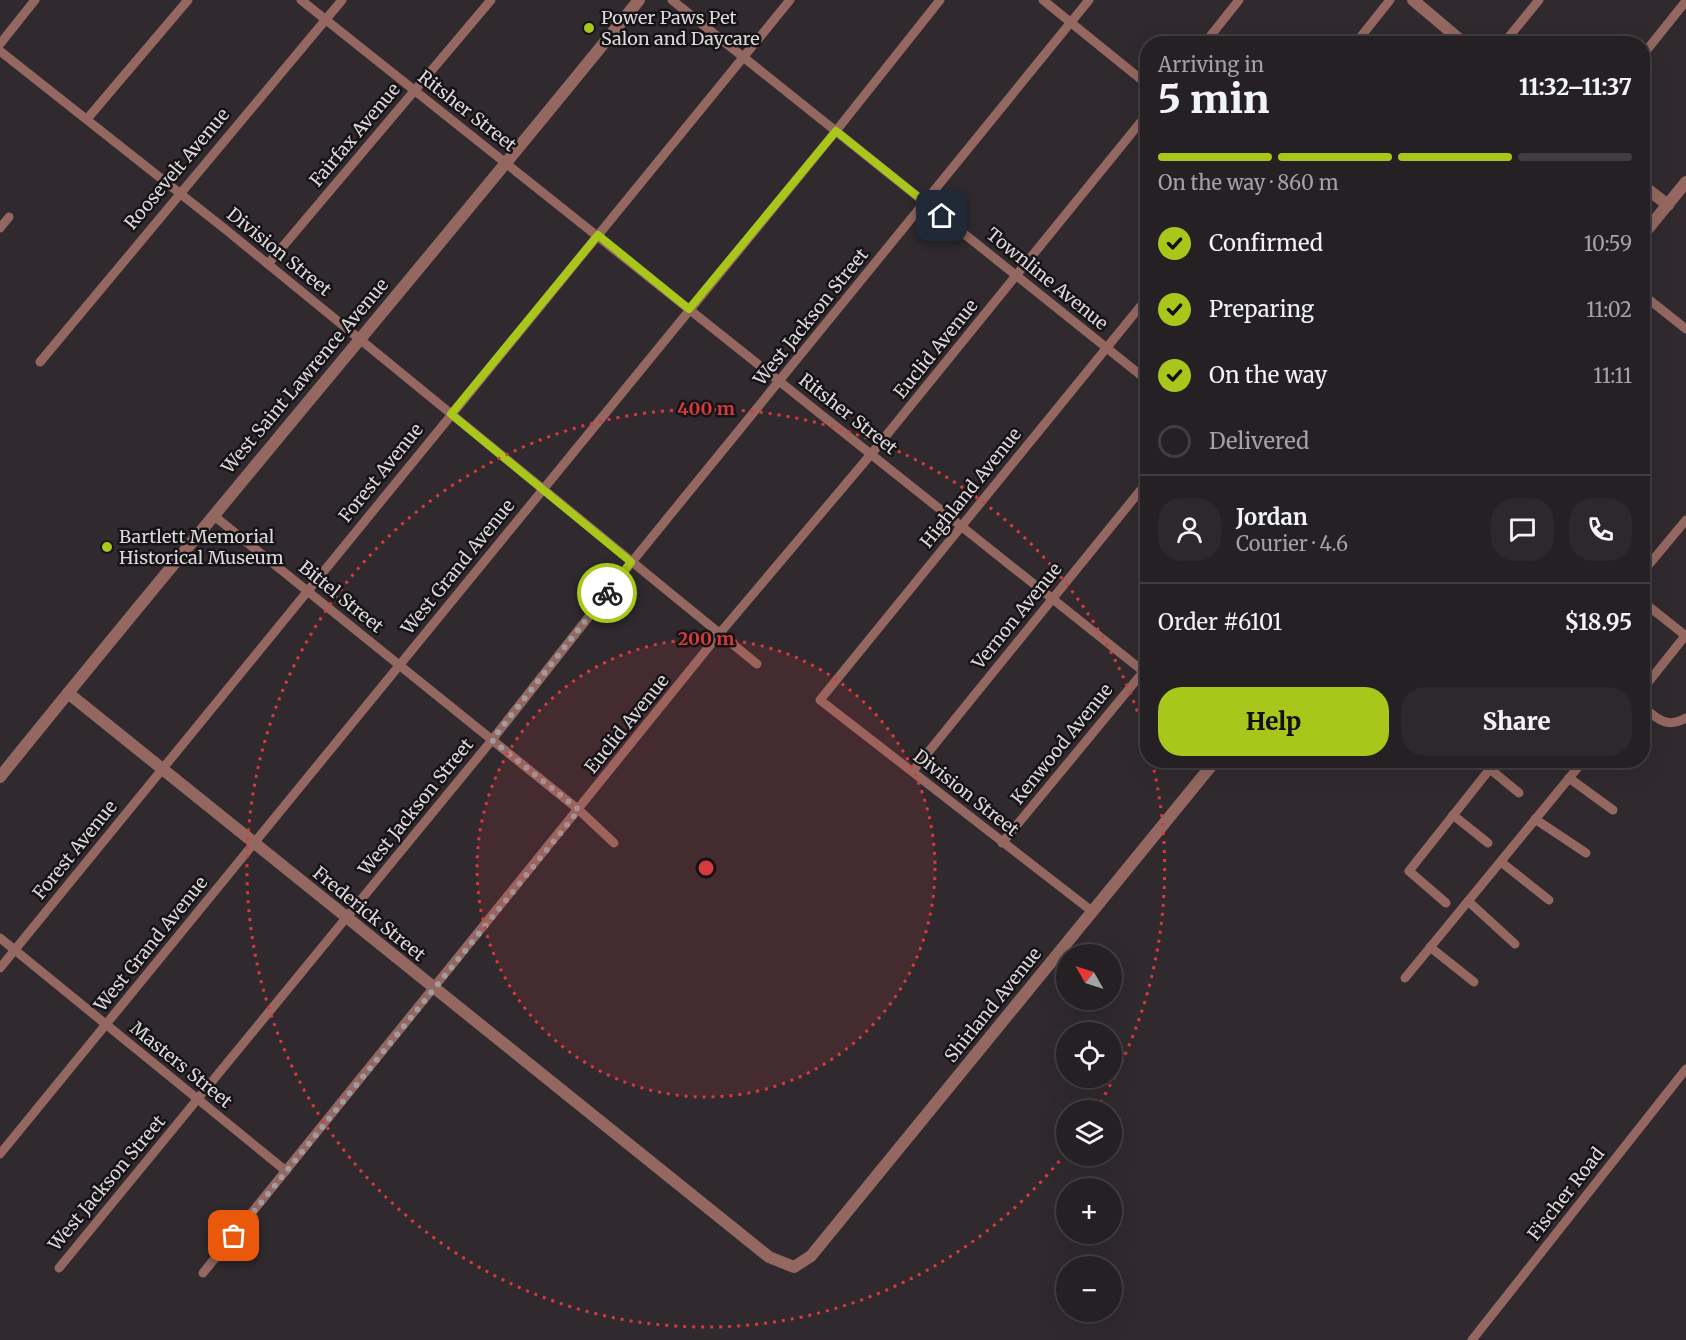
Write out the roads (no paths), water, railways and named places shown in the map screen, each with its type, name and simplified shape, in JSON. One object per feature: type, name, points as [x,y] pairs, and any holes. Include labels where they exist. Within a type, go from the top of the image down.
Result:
[{"type":"street","points":[[0,44],[35,0]]},
{"type":"street","points":[[87,119],[188,0]]},
{"type":"street","name":"Ritsher Street","points":[[301,0],[872,453],[1052,599],[1140,666]]},
{"type":"street","name":"Roosevelt Avenue","points":[[40,362],[179,192],[342,0]]},
{"type":"street","name":"Fairfax Avenue","points":[[268,264],[491,0]]},
{"type":"street","name":"West Saint Lawrence Avenue","points":[[0,777],[213,515],[507,163],[639,0]]},
{"type":"street","name":"Townline Avenue","points":[[672,0],[1140,375]]},
{"type":"street","name":"Forest Avenue","points":[[0,968],[790,0]]},
{"type":"street","name":"West Grand Avenue","points":[[0,1154],[836,131],[940,0]]},
{"type":"street","points":[[1043,0],[1140,79]]},
{"type":"street","name":"West Jackson Street","points":[[58,1268],[492,740],[631,562],[1089,0]]},
{"type":"street","points":[[1210,36],[1239,0]]},
{"type":"street","points":[[1361,36],[1390,0]]},
{"type":"street","points":[[1413,0],[1456,36]]},
{"type":"street","points":[[1510,36],[1539,0]]},
{"type":"street","points":[[1650,46],[1686,1]]},
{"type":"street","name":"Division Street","points":[[0,51],[268,264],[757,664]]},
{"type":"street","name":"Euclid Avenue","points":[[203,1273],[435,989],[720,633],[872,453],[1140,123]]},
{"type":"street","points":[[1650,226],[1684,189]]},
{"type":"street","points":[[1650,191],[1668,205]]},
{"type":"street","points":[[0,228],[9,217]]},
{"type":"street","points":[[1650,301],[1686,330]]},
{"type":"street","name":"Highland Avenue","points":[[820,700],[1140,307]]},
{"type":"street","name":"Vernon Avenue","points":[[913,771],[1140,491]]},
{"type":"street","name":"Bittel Street","points":[[213,515],[579,810],[614,843]]},
{"type":"street","points":[[1650,563],[1686,520]]},
{"type":"street","points":[[1650,611],[1686,636],[1650,680]]},
{"type":"street","name":"Kenwood Avenue","points":[[1002,843],[1140,678]]},
{"type":"street","name":"Frederick Street","points":[[68,693],[769,1257],[794,1267]]},
{"type":"street","name":"Division Street","points":[[820,700],[1093,912]]},
{"type":"street","points":[[1650,713],[1660,721],[1671,724],[1686,718]]},
{"type":"street","name":"Shirland Avenue","points":[[794,1267],[811,1256],[1210,768]]},
{"type":"street","points":[[1405,978],[1577,768]]},
{"type":"street","points":[[1446,903],[1409,871],[1490,769],[1519,793]]},
{"type":"street","points":[[1569,778],[1613,810]]},
{"type":"street","points":[[1453,815],[1488,843]]},
{"type":"street","points":[[1535,819],[1586,853]]},
{"type":"street","points":[[1501,862],[1549,900]]},
{"type":"street","points":[[1467,901],[1515,944]]},
{"type":"street","name":"Masters Street","points":[[0,938],[286,1171]]},
{"type":"street","points":[[1430,947],[1474,982]]},
{"type":"street","name":"Fischer Road","points":[[1472,1340],[1686,1069]]},
{"type":"place","name":"Power Paws Pet Salon and Daycare","points":[[589,28]]},
{"type":"place","name":"Bartlett Memorial Historical Museum","points":[[107,547]]}]
